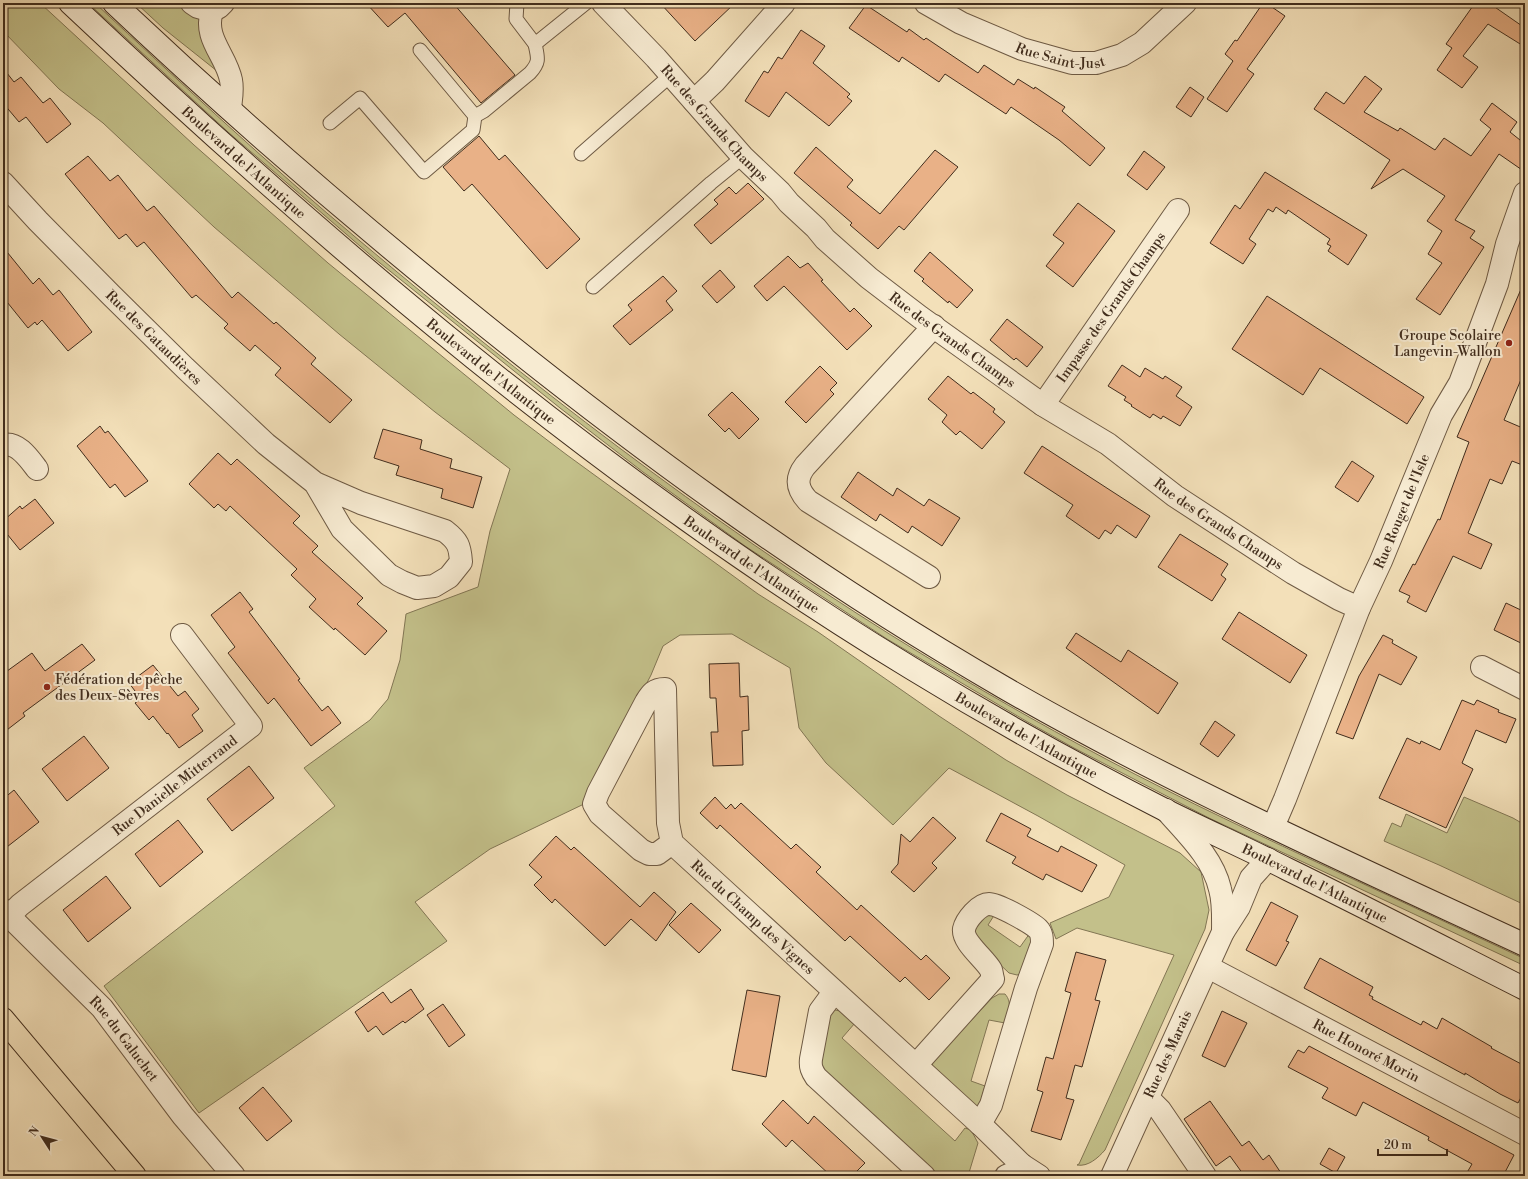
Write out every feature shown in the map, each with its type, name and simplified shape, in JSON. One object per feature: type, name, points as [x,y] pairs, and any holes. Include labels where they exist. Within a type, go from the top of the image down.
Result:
[{"type":"main road","points":[[3,1019],[134,1176]]},
{"type":"street","name":"Boulevard de l'Atlantique","points":[[70,3],[140,69],[319,228],[510,386],[629,478],[768,577],[882,650],[997,719],[1103,778],[1268,859],[1525,989]]},
{"type":"street","points":[[114,3],[330,198],[499,338],[619,431],[750,526],[824,576],[1002,686],[1117,750],[1273,827],[1525,945]]},
{"type":"street","name":"Rue des Grands Champs","points":[[603,3],[694,101],[743,157],[780,192],[789,204],[816,228],[834,248],[869,278],[1043,405],[1108,444],[1175,496],[1293,573],[1339,600],[1359,608]]},
{"type":"street","points":[[694,101],[715,81],[784,3]]},
{"type":"street","name":"Rue Saint-Just","points":[[926,3],[961,23],[1022,49],[1072,63],[1096,63],[1122,55],[1142,43],[1185,3]]},
{"type":"street","points":[[209,6],[209,25],[212,38],[223,58],[231,80],[232,92],[230,108]]},
{"type":"street","name":"Rue des Gataudières","points":[[3,183],[100,284],[185,368],[266,444],[315,483],[361,503],[445,531],[455,538],[460,550],[461,562],[449,577],[434,586],[417,588],[389,575],[342,529],[315,483]]},
{"type":"street","name":"Rue Rouget de l'Isle","points":[[1273,827],[1359,608],[1381,561],[1441,415],[1460,383],[1497,284],[1507,244],[1525,193]]},
{"type":"street","name":"Impasse des Grands Champs","points":[[1043,405],[1178,210]]},
{"type":"street","points":[[929,578],[808,501],[798,489],[797,480],[800,472],[805,466],[934,326]]},
{"type":"street","points":[[3,445],[7,444],[15,447],[24,453],[37,469]]},
{"type":"street","name":"Rue Danielle Mitterrand","points":[[6,913],[250,726],[182,635]]},
{"type":"street","points":[[1482,667],[1525,689]]},
{"type":"street","points":[[659,689],[665,689],[668,823],[672,843],[657,854],[648,854],[640,850],[600,814],[594,804],[598,793],[646,702],[652,693],[659,689]]},
{"type":"street","name":"Rue des Marais","points":[[1166,810],[1205,856],[1213,868],[1221,890],[1223,904],[1223,932]]},
{"type":"street","name":"Rue du Champ des Vignes","points":[[672,843],[980,1124],[1022,1172]]},
{"type":"street","name":"Rue des Marais","points":[[1112,1176],[1223,932],[1239,907],[1251,878],[1268,859]]},
{"type":"street","points":[[980,1124],[991,1105],[1026,988],[1042,944],[1042,936],[1034,926],[990,904],[984,905],[976,911],[967,922],[964,929],[964,934],[968,942],[991,971],[993,979]]},
{"type":"street","name":"Rue du Galuchet","points":[[6,913],[102,1008],[183,1116],[234,1176]]},
{"type":"street","name":"Rue Honoré Morin","points":[[1208,966],[1525,1134]]},
{"type":"street","points":[[993,979],[1026,988]]},
{"type":"street","points":[[916,1065],[993,979]]},
{"type":"street","points":[[834,992],[820,1011],[810,1066],[812,1072],[924,1176]]},
{"type":"street","points":[[1148,1098],[1160,1110],[1205,1176]]},
{"type":"lane","points":[[475,116],[484,111],[530,73],[538,61],[536,44],[516,19],[518,3]]},
{"type":"lane","points":[[536,44],[586,3]]},
{"type":"lane","points":[[330,123],[360,98],[424,172],[473,130],[475,116],[420,50]]},
{"type":"lane","points":[[581,154],[671,76]]},
{"type":"lane","points":[[593,287],[684,206],[743,157]]},
{"type":"shaded area","points":[[3,3],[40,3],[194,145],[328,263],[514,415],[758,594],[818,632],[939,716],[1006,760],[1067,795],[1180,853],[1201,872],[1209,910],[1205,929],[1105,1150],[1099,1156],[1085,1165],[1077,1165],[1079,1164],[1174,955],[1077,928],[1056,939],[1050,923],[1109,897],[1125,865],[949,768],[893,825],[826,763],[799,728],[790,668],[732,634],[680,635],[663,646],[651,675],[584,804],[490,849],[415,902],[447,941],[199,1113],[104,986],[335,806],[304,768],[370,720],[388,699],[400,660],[406,614],[478,587],[490,531],[510,469],[435,412],[339,334],[214,227],[103,123],[59,89],[3,31]]},
{"type":"shaded area","points":[[88,3],[95,3],[292,183],[488,346],[685,496],[821,590],[960,677],[1107,760],[1253,832],[1525,959],[1525,966],[1209,818],[1074,748],[887,639],[745,546],[643,472],[560,408],[375,259],[228,132]]},
{"type":"shaded area","points":[[136,3],[185,3],[204,14],[217,71],[163,28]]},
{"type":"shaded area","points":[[1464,797],[1513,818],[1525,825],[1525,905],[1384,841],[1392,823],[1401,827],[1406,814],[1447,833]]},
{"type":"shaded area","points":[[995,914],[988,925],[1020,947],[1030,933],[1035,937],[1023,974],[1017,975],[1009,973],[971,937],[980,915]]},
{"type":"shaded area","points":[[999,994],[1005,994],[1009,1001],[1008,1012],[1005,1023],[989,1020],[971,1081],[985,1086],[980,1104],[975,1109],[932,1066],[933,1061],[992,998]]},
{"type":"shaded area","points":[[835,1010],[840,1011],[855,1023],[842,1038],[955,1141],[965,1128],[971,1130],[978,1143],[968,1176],[932,1176],[825,1075],[819,1059],[828,1017]]},
{"type":"building","points":[[366,3],[453,3],[515,75],[481,103],[405,13],[388,27]]},
{"type":"building","points":[[660,3],[735,3],[695,41]]},
{"type":"building","points":[[1263,3],[1266,3],[1285,16],[1247,69],[1254,74],[1227,112],[1207,99],[1233,61],[1225,54],[1235,40],[1237,41]]},
{"type":"building","points":[[1475,3],[1489,3],[1525,28],[1525,47],[1488,24],[1463,56],[1478,67],[1462,88],[1437,70],[1452,48],[1446,44]]},
{"type":"building","points":[[866,5],[907,32],[909,29],[924,40],[926,38],[978,73],[984,65],[1014,85],[1018,79],[1034,89],[1035,87],[1065,107],[1062,111],[1105,148],[1090,166],[1059,140],[1011,107],[1006,114],[945,74],[939,82],[902,57],[899,62],[849,28]]},
{"type":"building","points":[[801,30],[825,46],[813,63],[850,94],[847,97],[852,101],[829,126],[786,92],[769,117],[745,101],[764,71],[768,73],[778,57],[782,59]]},
{"type":"building","points":[[3,68],[14,82],[21,77],[43,103],[50,98],[71,124],[47,143],[26,117],[19,122],[3,103]]},
{"type":"building","points":[[1365,76],[1382,89],[1364,112],[1398,131],[1400,128],[1435,150],[1444,138],[1471,156],[1491,129],[1480,120],[1492,103],[1517,122],[1510,132],[1525,144],[1525,172],[1499,154],[1455,220],[1475,231],[1470,238],[1484,247],[1440,315],[1416,299],[1442,263],[1428,254],[1442,231],[1427,221],[1445,196],[1403,169],[1371,189],[1390,160],[1314,109],[1326,92],[1344,104]]},
{"type":"building","points":[[1190,87],[1204,97],[1191,117],[1176,107]]},
{"type":"building","points":[[479,136],[499,160],[505,155],[580,239],[547,269],[472,184],[464,191],[443,167]]},
{"type":"building","points":[[816,147],[853,180],[847,187],[880,214],[935,150],[958,167],[904,230],[899,226],[878,249],[850,225],[852,223],[794,173]]},
{"type":"building","points":[[1144,151],[1165,167],[1147,190],[1127,175]]},
{"type":"building","points":[[88,156],[110,181],[118,175],[147,211],[154,206],[232,298],[238,292],[274,324],[276,322],[316,358],[311,364],[352,400],[330,423],[275,375],[281,368],[255,345],[250,351],[224,328],[228,324],[196,295],[192,298],[144,242],[137,247],[126,234],[119,239],[65,174]]},
{"type":"building","points":[[1265,172],[1367,235],[1348,265],[1328,251],[1331,246],[1327,244],[1330,239],[1288,210],[1286,214],[1276,207],[1273,212],[1268,209],[1249,239],[1256,244],[1243,264],[1210,243],[1235,205],[1240,209]]},
{"type":"building","points":[[748,183],[764,199],[711,244],[694,225],[718,204],[714,200],[729,187],[736,194]]},
{"type":"building","points":[[1078,203],[1115,231],[1073,287],[1046,266],[1064,243],[1053,235]]},
{"type":"building","points":[[3,247],[33,284],[39,278],[53,295],[59,290],[92,332],[68,351],[42,320],[37,325],[35,322],[28,328],[3,297]]},
{"type":"building","points":[[930,252],[973,290],[957,308],[949,301],[948,303],[922,281],[924,279],[914,271]]},
{"type":"building","points":[[788,256],[800,268],[808,263],[823,280],[821,281],[850,312],[854,308],[872,326],[847,350],[784,286],[767,301],[754,286]]},
{"type":"building","points":[[720,270],[735,287],[717,303],[702,286]]},
{"type":"building","points":[[663,276],[677,291],[666,301],[673,310],[630,345],[613,326],[632,310],[628,305]]},
{"type":"building","points":[[1525,280],[1525,370],[1504,420],[1525,429],[1525,466],[1512,461],[1502,484],[1490,479],[1468,533],[1492,544],[1481,569],[1453,556],[1426,612],[1407,602],[1410,596],[1399,591],[1413,564],[1415,565],[1438,519],[1440,520],[1469,442],[1457,437]]},
{"type":"building","points":[[1267,296],[1424,397],[1407,424],[1320,368],[1303,395],[1232,349]]},
{"type":"building","points":[[1007,319],[1043,347],[1027,367],[1016,358],[1014,360],[990,340]]},
{"type":"building","points":[[1122,365],[1140,377],[1145,368],[1163,379],[1165,376],[1182,387],[1176,396],[1192,407],[1180,426],[1163,416],[1161,419],[1153,414],[1150,418],[1124,400],[1126,397],[1108,386]]},
{"type":"building","points":[[820,366],[837,383],[830,390],[834,394],[806,423],[785,402]]},
{"type":"building","points":[[948,376],[971,394],[973,392],[995,409],[993,412],[1005,422],[982,449],[960,431],[956,435],[942,422],[947,415],[928,399]]},
{"type":"building","points":[[732,392],[759,419],[739,439],[729,428],[725,432],[708,415]]},
{"type":"building","points":[[100,426],[105,433],[108,431],[148,481],[125,497],[115,484],[110,488],[77,446]]},
{"type":"building","points":[[383,429],[422,440],[420,449],[452,459],[450,468],[482,477],[473,508],[441,498],[443,489],[396,475],[399,466],[374,458]]},
{"type":"building","points":[[1042,446],[1150,516],[1136,538],[1117,525],[1111,534],[1105,530],[1099,539],[1066,516],[1073,505],[1024,473]]},
{"type":"building","points":[[218,453],[231,465],[237,459],[300,516],[293,523],[318,546],[312,552],[363,598],[357,604],[387,631],[365,655],[309,607],[316,599],[291,575],[297,569],[230,506],[226,511],[218,504],[214,508],[189,484]]},
{"type":"building","points":[[1352,461],[1374,476],[1358,502],[1335,487]]},
{"type":"building","points":[[858,472],[893,496],[897,488],[924,506],[929,499],[960,518],[942,546],[912,526],[908,533],[880,514],[876,521],[841,497]]},
{"type":"building","points":[[35,499],[54,523],[20,550],[3,529],[3,521],[20,506],[22,509]]},
{"type":"building","points":[[1180,534],[1228,564],[1221,575],[1226,579],[1212,601],[1158,567]]},
{"type":"building","points":[[240,592],[253,609],[249,612],[300,679],[298,680],[322,711],[328,706],[341,723],[311,746],[274,698],[268,704],[228,653],[235,647],[211,615]]},
{"type":"building","points":[[1506,603],[1525,612],[1525,645],[1494,630]]},
{"type":"building","points":[[1239,612],[1307,655],[1290,683],[1222,639]]},
{"type":"building","points":[[1076,633],[1121,662],[1128,650],[1178,683],[1158,714],[1066,648]]},
{"type":"building","points":[[1383,635],[1393,640],[1392,643],[1417,657],[1401,685],[1379,674],[1353,739],[1336,733],[1359,676]]},
{"type":"building","name":"Fédération de pêche des Deux-Sèvres","points":[[82,644],[95,660],[23,713],[25,716],[3,733],[3,674],[32,653],[45,671]]},
{"type":"building","points":[[739,663],[740,697],[748,696],[749,730],[742,731],[743,765],[713,766],[711,732],[718,732],[716,698],[710,698],[709,664]]},
{"type":"building","points":[[153,665],[178,696],[185,691],[199,709],[192,715],[203,731],[179,748],[153,716],[149,720],[135,703],[141,699],[129,683]]},
{"type":"building","points":[[1462,700],[1474,705],[1477,700],[1499,710],[1498,712],[1516,719],[1506,743],[1476,730],[1462,763],[1473,769],[1446,828],[1379,798],[1407,738],[1420,744],[1421,741],[1440,750]]},
{"type":"building","points":[[1215,721],[1235,735],[1218,757],[1200,744]]},
{"type":"building","points":[[84,736],[109,768],[67,801],[42,769]]},
{"type":"building","points":[[249,766],[274,798],[232,831],[207,799]]},
{"type":"building","points":[[14,790],[39,822],[3,850],[3,799]]},
{"type":"building","points":[[715,797],[726,809],[731,804],[735,809],[741,803],[791,849],[796,844],[821,867],[816,872],[857,910],[861,905],[921,960],[926,955],[950,978],[929,1000],[905,977],[900,982],[850,936],[845,941],[720,825],[717,829],[700,813]]},
{"type":"building","points":[[1001,813],[1031,829],[1027,836],[1058,852],[1061,846],[1097,865],[1082,892],[1046,874],[1043,880],[1012,863],[1016,857],[986,841]]},
{"type":"building","points":[[933,817],[956,838],[932,863],[937,868],[914,892],[891,872],[898,864],[901,834],[910,842]]},
{"type":"building","points":[[178,820],[203,852],[160,887],[135,854]]},
{"type":"building","points":[[556,836],[571,850],[574,847],[640,907],[654,892],[676,912],[656,941],[631,919],[605,946],[555,899],[552,903],[534,885],[542,877],[529,865]]},
{"type":"building","points":[[106,876],[131,908],[88,942],[63,910]]},
{"type":"building","points":[[1271,902],[1298,916],[1286,941],[1289,942],[1276,966],[1246,950]]},
{"type":"building","points":[[691,903],[721,930],[699,953],[669,925]]},
{"type":"building","points":[[1076,952],[1106,960],[1095,1000],[1100,1001],[1082,1067],[1075,1065],[1066,1098],[1074,1100],[1061,1140],[1031,1131],[1043,1092],[1037,1090],[1046,1057],[1053,1059],[1071,993],[1065,991]]},
{"type":"building","points":[[1320,958],[1373,987],[1369,995],[1373,997],[1372,999],[1421,1025],[1423,1021],[1437,1029],[1442,1018],[1492,1047],[1491,1048],[1525,1066],[1525,1090],[1518,1103],[1465,1073],[1465,1075],[1304,988]]},
{"type":"building","points":[[411,989],[424,1009],[405,1023],[403,1021],[383,1035],[376,1026],[368,1032],[355,1012],[383,992],[391,1003]]},
{"type":"building","points":[[747,990],[780,996],[766,1077],[732,1070]]},
{"type":"building","points":[[443,1004],[465,1035],[449,1047],[427,1015]]},
{"type":"building","points":[[1222,1011],[1247,1023],[1225,1067],[1202,1056]]},
{"type":"building","points":[[1309,1046],[1514,1155],[1503,1176],[1465,1176],[1472,1164],[1428,1140],[1429,1137],[1363,1102],[1356,1116],[1322,1098],[1328,1088],[1288,1067],[1298,1050],[1304,1053]]},
{"type":"building","points":[[263,1087],[292,1121],[267,1141],[239,1108]]},
{"type":"building","points":[[783,1100],[808,1124],[814,1116],[865,1163],[852,1176],[831,1176],[792,1140],[786,1147],[762,1124]]},
{"type":"building","points":[[1210,1101],[1242,1146],[1249,1141],[1263,1160],[1269,1155],[1283,1176],[1241,1176],[1243,1174],[1230,1156],[1216,1166],[1184,1119]]},
{"type":"building","points":[[1329,1148],[1345,1157],[1336,1173],[1320,1164]]},
{"type":"place","name":"Groupe Scolaire Langevin-Wallon","points":[[1509,343]]},
{"type":"place","name":"Fédération de pêche des Deux-Sèvres","points":[[47,687]]}]
